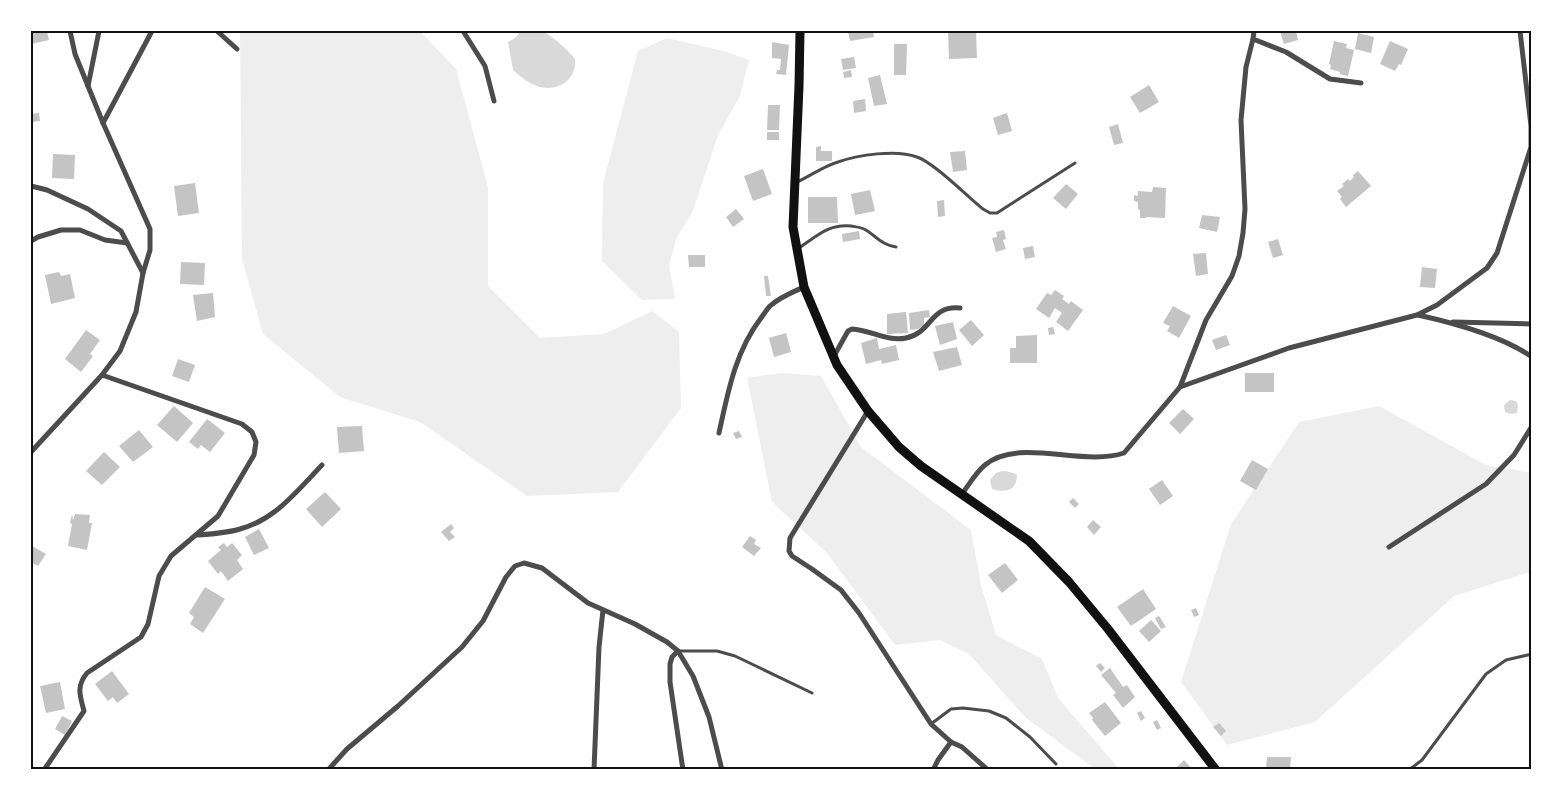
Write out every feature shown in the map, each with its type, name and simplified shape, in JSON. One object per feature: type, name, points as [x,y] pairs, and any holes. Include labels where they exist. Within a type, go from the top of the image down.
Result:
[{"type":"main road","points":[[800,31],[793,227],[804,287],[833,356],[850,386],[868,411],[899,447],[921,466],[961,495],[1029,541],[1069,582],[1108,629],[1216,770]]},
{"type":"street","points":[[31,452],[102,375],[120,351],[139,298],[143,273],[150,250],[150,229],[75,54],[70,31]]},
{"type":"street","points":[[88,86],[99,31]]},
{"type":"street","points":[[103,123],[152,31]]},
{"type":"street","points":[[217,31],[237,49]]},
{"type":"street","points":[[464,31],[485,66],[494,101]]},
{"type":"street","points":[[961,495],[984,465],[992,460],[1008,455],[1028,452],[1098,458],[1112,457],[1124,453],[1180,387],[1206,320],[1232,276],[1239,256],[1243,233],[1244,209],[1240,120],[1246,67],[1254,39],[1254,31]]},
{"type":"street","points":[[1180,387],[1288,348],[1417,315],[1437,305],[1487,268],[1497,253],[1531,147],[1531,126],[1520,31]]},
{"type":"street","points":[[1254,39],[1286,52],[1330,79],[1361,83]]},
{"type":"street","points":[[31,186],[47,190],[88,209],[121,231],[143,273]]},
{"type":"street","points":[[31,241],[61,230],[80,230],[104,240],[127,243]]},
{"type":"street","points":[[719,433],[732,375],[743,347],[755,326],[770,306],[789,293],[804,287]]},
{"type":"street","points":[[833,356],[848,331],[852,329],[890,338],[904,338],[918,335],[938,312],[952,307],[960,308]]},
{"type":"street","points":[[1417,315],[1445,321],[1520,348],[1532,357]]},
{"type":"street","points":[[1445,321],[1532,324]]},
{"type":"street","points":[[44,770],[84,711],[79,690],[81,680],[87,673],[141,637],[148,624],[160,576],[171,556],[198,535],[218,516],[254,455],[256,442],[252,432],[242,424],[102,375]]},
{"type":"street","points":[[868,411],[790,538],[789,551],[792,556],[840,590],[859,612],[931,724],[952,742],[962,747],[988,770]]},
{"type":"street","points":[[1389,547],[1486,484],[1514,456],[1532,426]]},
{"type":"street","points":[[198,535],[242,529],[260,521],[280,507],[322,465]]},
{"type":"street","points":[[328,770],[347,749],[398,706],[462,647],[483,620],[501,585],[515,566],[524,563],[542,568],[588,603],[635,624],[667,642],[678,651],[693,676],[709,717],[722,770]]},
{"type":"street","points":[[594,770],[603,610]]},
{"type":"street","points":[[678,651],[670,664],[670,682],[683,770]]},
{"type":"street","points":[[933,770],[952,742]]},
{"type":"lane","points":[[794,184],[836,162],[864,155],[892,153],[917,157],[935,168],[982,209],[990,213],[997,213],[1075,163]]},
{"type":"lane","points":[[798,248],[828,228],[841,225],[866,230],[883,244],[896,247]]},
{"type":"lane","points":[[678,651],[717,652],[735,656],[812,693]]},
{"type":"lane","points":[[1408,770],[1422,760],[1486,674],[1506,660],[1532,654]]},
{"type":"lane","points":[[931,724],[951,709],[963,708],[989,711],[1006,718],[1018,727],[1056,764]]},
{"type":"shaded area","points":[[240,31],[420,31],[456,69],[488,187],[488,286],[540,338],[604,334],[652,311],[679,332],[681,408],[618,492],[527,496],[420,422],[340,397],[263,334],[242,259]]},
{"type":"shaded area","points":[[521,31],[541,31],[555,39],[569,52],[575,59],[575,67],[569,79],[558,86],[544,88],[530,83],[513,70],[508,42]]},
{"type":"shaded area","points":[[667,38],[723,51],[749,60],[740,96],[718,135],[693,211],[676,239],[669,265],[675,299],[642,300],[602,261],[603,183],[638,51]]},
{"type":"shaded area","points":[[781,373],[821,376],[861,447],[971,530],[981,585],[996,635],[1042,659],[1058,698],[1120,770],[1092,770],[1091,766],[1025,717],[969,654],[940,640],[895,645],[827,553],[772,502],[747,378]]},
{"type":"shaded area","points":[[1510,400],[1516,401],[1518,405],[1517,413],[1505,412],[1504,405]]},
{"type":"shaded area","points":[[1379,406],[1486,465],[1532,473],[1532,574],[1527,573],[1454,596],[1315,722],[1227,745],[1181,682],[1231,524],[1299,422]]},
{"type":"shaded area","points":[[1002,471],[1017,475],[1013,488],[1006,491],[992,489],[990,480],[996,473]]},
{"type":"building","points":[[31,31],[47,31],[49,40],[31,44]]},
{"type":"building","points":[[848,31],[873,31],[874,37],[850,41]]},
{"type":"building","points":[[948,31],[976,31],[977,58],[949,59]]},
{"type":"building","points":[[1280,31],[1296,31],[1298,40],[1284,44]]},
{"type":"building","points":[[1358,33],[1374,37],[1371,53],[1355,49]]},
{"type":"building","points":[[1334,41],[1347,44],[1346,48],[1354,50],[1348,76],[1330,69],[1331,65],[1329,64]]},
{"type":"building","points":[[1390,41],[1408,49],[1401,65],[1399,64],[1395,71],[1380,64]]},
{"type":"building","points":[[772,42],[789,45],[786,75],[776,74],[777,70],[780,70],[781,59],[772,58]]},
{"type":"building","points":[[894,44],[907,44],[906,75],[894,75]]},
{"type":"building","points":[[854,57],[856,68],[843,70],[841,59]]},
{"type":"building","points":[[851,70],[852,77],[844,78],[843,72]]},
{"type":"building","points":[[880,75],[887,104],[874,106],[868,78]]},
{"type":"building","points":[[1149,85],[1159,102],[1140,113],[1130,97]]},
{"type":"building","points":[[865,99],[866,111],[854,113],[853,101]]},
{"type":"building","points":[[768,105],[780,105],[779,130],[767,130]]},
{"type":"building","points":[[39,113],[40,121],[31,122],[31,114]]},
{"type":"building","points":[[1007,113],[1012,131],[998,135],[993,118]]},
{"type":"building","points":[[1118,124],[1123,143],[1114,145],[1109,127]]},
{"type":"building","points":[[767,132],[779,132],[779,140],[767,140]]},
{"type":"building","points":[[821,146],[821,151],[832,151],[832,161],[816,161],[816,147]]},
{"type":"building","points":[[965,151],[967,170],[953,172],[950,152]]},
{"type":"building","points":[[53,154],[75,155],[74,179],[52,178]]},
{"type":"building","points":[[763,169],[772,194],[753,201],[744,176]]},
{"type":"building","points":[[1358,171],[1371,186],[1346,207],[1337,191],[1344,186],[1342,184],[1348,179],[1350,181]]},
{"type":"building","points":[[195,183],[199,213],[178,216],[174,186]]},
{"type":"building","points":[[1066,184],[1078,194],[1066,209],[1053,198]]},
{"type":"building","points":[[1153,187],[1166,188],[1165,218],[1140,218],[1138,202],[1134,201],[1134,195],[1138,196],[1138,191],[1152,192]]},
{"type":"building","points":[[870,190],[875,211],[855,215],[851,194]]},
{"type":"building","points":[[808,197],[837,197],[838,223],[808,223]]},
{"type":"building","points":[[944,200],[945,216],[938,217],[937,201]]},
{"type":"building","points":[[736,209],[744,219],[733,227],[726,217]]},
{"type":"building","points":[[1202,215],[1220,217],[1217,232],[1199,228]]},
{"type":"building","points":[[1004,230],[1006,239],[1003,240],[1006,249],[996,252],[992,238],[997,237],[996,232]]},
{"type":"building","points":[[859,231],[860,239],[843,242],[842,234]]},
{"type":"building","points":[[1278,239],[1283,255],[1273,258],[1268,242]]},
{"type":"building","points":[[1033,246],[1035,257],[1025,259],[1023,248]]},
{"type":"building","points":[[1206,253],[1208,274],[1196,276],[1193,254]]},
{"type":"building","points":[[688,255],[705,255],[705,267],[689,267]]},
{"type":"building","points":[[181,262],[205,263],[204,285],[180,284]]},
{"type":"building","points":[[1422,267],[1437,269],[1435,288],[1420,287]]},
{"type":"building","points":[[59,272],[61,276],[70,274],[75,298],[51,304],[45,275]]},
{"type":"building","points":[[764,276],[768,276],[771,296],[766,296]]},
{"type":"building","points":[[1055,290],[1064,296],[1062,299],[1069,304],[1071,301],[1083,310],[1068,331],[1056,322],[1062,313],[1055,308],[1049,318],[1036,309],[1047,293],[1051,295]]},
{"type":"building","points":[[213,293],[215,317],[197,321],[193,295]]},
{"type":"building","points":[[1173,306],[1191,316],[1179,338],[1167,331],[1170,326],[1163,323]]},
{"type":"building","points":[[929,310],[930,317],[924,318],[924,325],[918,329],[910,330],[909,313]]},
{"type":"building","points":[[906,312],[908,333],[887,334],[887,314]]},
{"type":"building","points":[[971,320],[984,335],[972,346],[959,330]]},
{"type":"building","points":[[953,322],[957,339],[940,345],[935,326]]},
{"type":"building","points":[[1053,327],[1055,334],[1049,335],[1048,328]]},
{"type":"building","points":[[86,330],[100,340],[90,354],[93,356],[81,372],[65,359]]},
{"type":"building","points":[[786,333],[791,352],[774,357],[769,338]]},
{"type":"building","points":[[1037,335],[1037,363],[1010,363],[1010,348],[1016,348],[1016,336]]},
{"type":"building","points":[[1226,335],[1230,345],[1216,350],[1212,340]]},
{"type":"building","points":[[877,338],[879,349],[896,345],[899,360],[882,364],[881,360],[866,364],[861,343]]},
{"type":"building","points":[[957,347],[962,365],[939,371],[933,352]]},
{"type":"building","points":[[178,359],[195,365],[189,382],[172,376]]},
{"type":"building","points":[[1245,373],[1274,373],[1274,392],[1245,392]]},
{"type":"building","points":[[174,406],[193,423],[177,442],[157,425]]},
{"type":"building","points":[[1183,409],[1194,419],[1180,434],[1169,423]]},
{"type":"building","points":[[207,419],[225,433],[210,452],[201,445],[198,449],[189,442]]},
{"type":"building","points":[[362,426],[364,451],[339,453],[337,427]]},
{"type":"building","points":[[139,430],[153,447],[133,462],[119,446]]},
{"type":"building","points":[[739,431],[742,437],[736,439],[733,433]]},
{"type":"building","points":[[104,452],[120,467],[102,485],[86,471]]},
{"type":"building","points":[[1252,460],[1268,469],[1256,490],[1240,481]]},
{"type":"building","points":[[1162,480],[1173,496],[1160,505],[1149,489]]},
{"type":"building","points":[[325,492],[341,509],[322,527],[306,509]]},
{"type":"building","points":[[1073,498],[1079,504],[1075,508],[1069,502]]},
{"type":"building","points":[[72,514],[73,520],[75,514],[90,515],[89,523],[92,523],[87,550],[68,546]]},
{"type":"building","points":[[1093,520],[1101,527],[1094,535],[1087,527]]},
{"type":"building","points":[[451,524],[454,528],[450,532],[455,537],[449,541],[441,532]]},
{"type":"building","points":[[259,529],[269,548],[254,555],[245,537]]},
{"type":"building","points":[[750,536],[756,540],[754,544],[761,548],[754,556],[742,547]]},
{"type":"building","points":[[224,543],[227,547],[232,543],[242,555],[237,560],[243,569],[228,581],[221,571],[218,574],[208,561],[221,550],[218,547]]},
{"type":"building","points":[[32,546],[46,554],[38,566],[31,562]]},
{"type":"building","points":[[1005,563],[1018,580],[1002,593],[988,575]]},
{"type":"building","points":[[205,587],[225,599],[203,633],[190,624],[194,617],[189,613]]},
{"type":"building","points":[[1143,589],[1156,609],[1131,626],[1117,607]]},
{"type":"building","points":[[1196,608],[1199,615],[1194,617],[1191,610]]},
{"type":"building","points":[[1159,616],[1166,627],[1161,629],[1155,618]]},
{"type":"building","points":[[1151,620],[1161,631],[1149,642],[1139,631]]},
{"type":"building","points":[[1100,663],[1105,668],[1101,672],[1096,666]]},
{"type":"building","points":[[1110,668],[1123,687],[1127,685],[1135,697],[1123,708],[1113,695],[1116,693],[1101,675]]},
{"type":"building","points":[[112,671],[129,694],[117,703],[113,697],[108,701],[95,684]]},
{"type":"building","points":[[60,682],[65,709],[46,713],[40,686]]},
{"type":"building","points":[[1105,702],[1121,723],[1105,736],[1092,720],[1093,718],[1089,713]]},
{"type":"building","points":[[1141,711],[1145,718],[1141,721],[1137,713]]},
{"type":"building","points":[[62,716],[72,721],[65,735],[55,729]]},
{"type":"building","points":[[1157,720],[1161,728],[1157,730],[1153,722]]},
{"type":"building","points":[[1219,723],[1226,731],[1221,736],[1213,727]]},
{"type":"building","points":[[1267,757],[1291,757],[1290,770],[1266,770]]},
{"type":"building","points":[[1184,760],[1193,770],[1174,770]]}]
